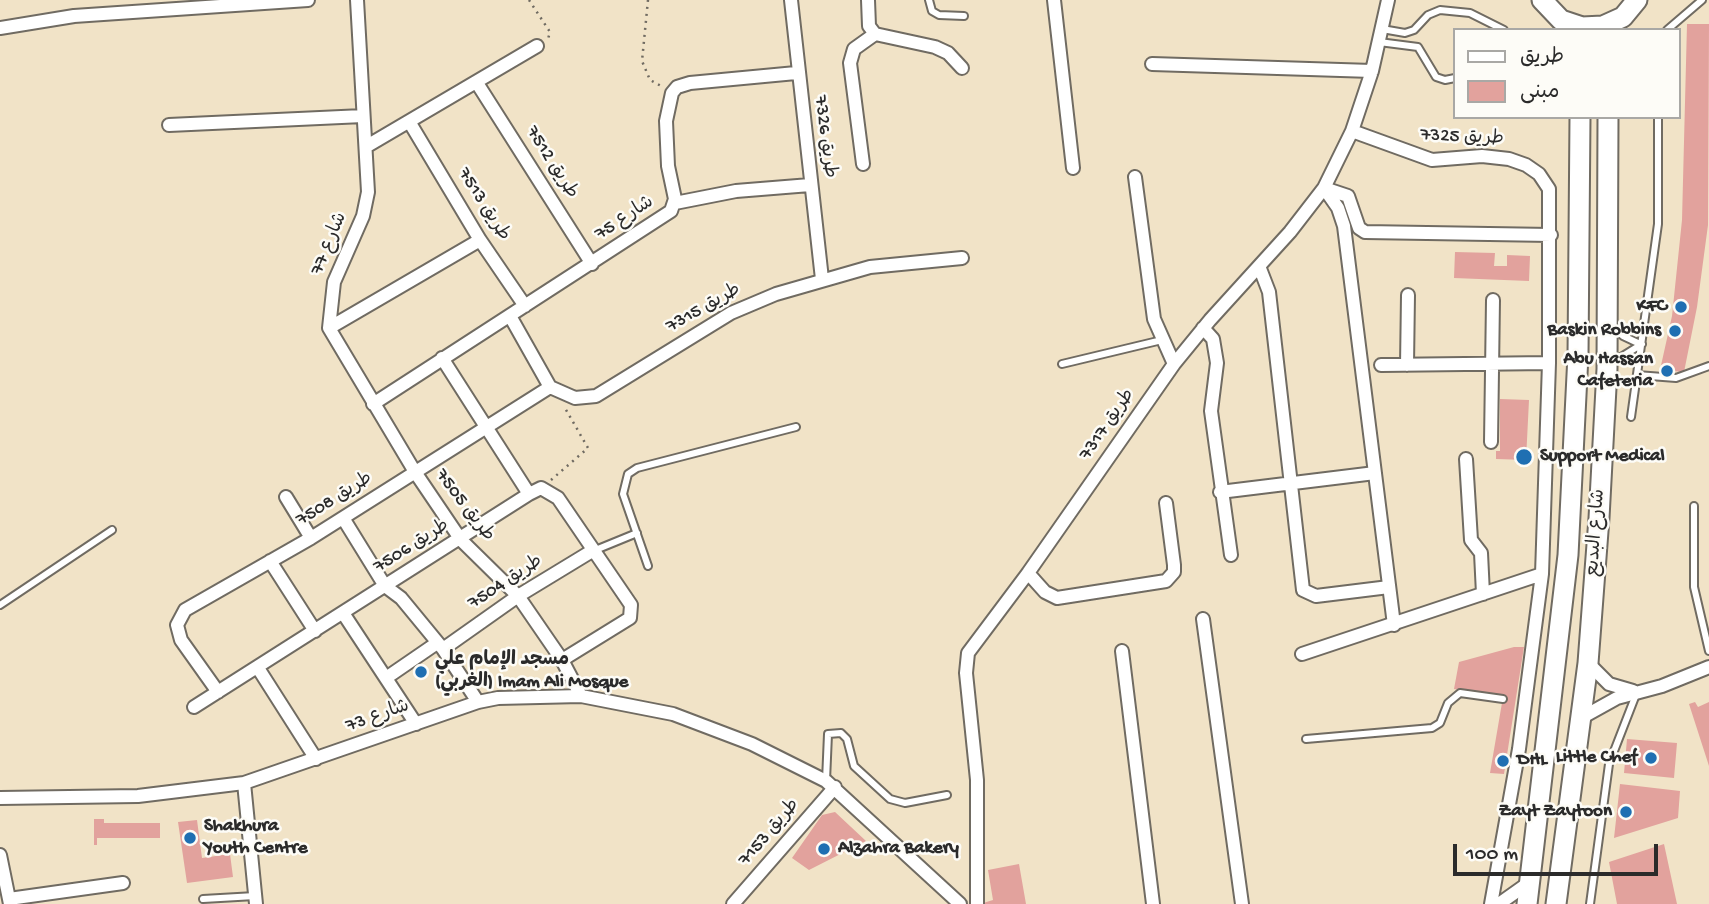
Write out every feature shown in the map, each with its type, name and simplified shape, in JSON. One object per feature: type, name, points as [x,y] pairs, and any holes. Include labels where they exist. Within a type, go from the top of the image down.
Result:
[{"type":"main road","points":[[1542,0],[1563,25],[1603,26],[1632,10]]},
{"type":"main road","name":"شارع البديع","points":[[1527,904],[1559,654],[1569,542],[1578,329],[1580,119]]},
{"type":"main road","name":"شارع البديع","points":[[1556,904],[1588,663],[1607,369],[1608,119]]},
{"type":"street","points":[[0,29],[74,16],[308,0]]},
{"type":"street","name":"شارع 77","points":[[330,328],[334,282],[366,205],[367,146],[357,0]]},
{"type":"street","name":"طريق 7326","points":[[791,0],[796,73],[822,279]]},
{"type":"street","points":[[868,0],[869,26],[874,34],[935,47],[948,53],[962,68]]},
{"type":"street","points":[[1054,0],[1073,168]]},
{"type":"street","name":"طريق 7317","points":[[977,904],[977,780],[966,663],[973,644],[1028,573],[1174,364],[1290,232],[1324,188],[1352,131],[1372,71],[1388,0]]},
{"type":"street","points":[[863,164],[850,63],[854,49],[874,34]]},
{"type":"street","points":[[367,146],[537,47]]},
{"type":"street","points":[[1152,64],[1372,71]]},
{"type":"street","points":[[672,93],[683,84],[796,73]]},
{"type":"street","name":"طريق 7512","points":[[477,83],[592,264]]},
{"type":"street","name":"شارع 75","points":[[373,404],[668,214],[675,203],[666,136],[672,93]]},
{"type":"street","points":[[169,125],[363,116]]},
{"type":"street","name":"طريق 7513","points":[[410,123],[480,240],[525,306]]},
{"type":"street","name":"طريق 7325","points":[[1352,131],[1418,157],[1446,160],[1482,156],[1526,164],[1539,174],[1549,189],[1551,235]]},
{"type":"street","points":[[1135,177],[1154,319],[1174,364]]},
{"type":"street","points":[[675,203],[736,191],[810,185]]},
{"type":"street","points":[[1324,188],[1351,200],[1359,228],[1365,232],[1551,235],[1542,574],[1520,702],[1491,904]]},
{"type":"street","points":[[1324,188],[1338,208],[1344,226],[1394,625]]},
{"type":"street","points":[[330,328],[480,240]]},
{"type":"street","name":"طريق 7315","points":[[562,395],[576,398],[596,396],[731,313],[776,294],[822,279],[895,263],[962,258]]},
{"type":"street","points":[[1259,266],[1269,292],[1302,585],[1307,594],[1316,596],[1389,587]]},
{"type":"street","points":[[1407,365],[1408,295]]},
{"type":"street","points":[[1491,442],[1493,300]]},
{"type":"street","points":[[510,316],[550,387],[562,395]]},
{"type":"street","name":"طريق 7505","points":[[330,328],[415,472],[461,540],[518,596],[562,660],[581,696]]},
{"type":"street","points":[[1203,328],[1213,339],[1217,362],[1211,411],[1220,492],[1231,555]]},
{"type":"street","points":[[442,358],[529,494],[541,488],[558,498],[631,605],[630,618],[562,660]]},
{"type":"street","points":[[1381,365],[1549,363]]},
{"type":"street","points":[[487,429],[550,387]]},
{"type":"street","name":"طريق 7508","points":[[218,692],[178,632],[180,616],[200,600],[311,538],[487,429]]},
{"type":"street","points":[[1466,459],[1471,540],[1480,553],[1483,594]]},
{"type":"street","points":[[1220,492],[1375,473]]},
{"type":"street","name":"طريق 7506","points":[[194,707],[461,540],[529,494]]},
{"type":"street","points":[[286,498],[311,538]]},
{"type":"street","points":[[1028,573],[1045,592],[1057,598],[1166,581],[1174,565],[1166,503]]},
{"type":"street","points":[[343,518],[385,586],[401,598],[440,646],[478,702]]},
{"type":"street","name":"طريق 7504","points":[[386,678],[592,551]]},
{"type":"street","points":[[270,561],[315,631]]},
{"type":"street","points":[[1302,654],[1542,574]]},
{"type":"street","points":[[343,613],[416,724]]},
{"type":"street","points":[[1203,619],[1242,904]]},
{"type":"street","points":[[1122,651],[1153,904]]},
{"type":"street","points":[[1588,663],[1609,684],[1637,692]]},
{"type":"street","points":[[1581,718],[1637,692],[1662,686],[1709,667]]},
{"type":"street","points":[[258,668],[316,759]]},
{"type":"street","name":"شارع 73","points":[[0,798],[138,796],[244,783],[478,702],[498,698],[581,696],[673,715],[752,744],[830,784],[960,904]]},
{"type":"street","points":[[244,783],[255,900]]},
{"type":"street","name":"طريق 7153","points":[[733,904],[830,784]]},
{"type":"street","points":[[0,855],[9,901],[123,883]]},
{"type":"street","points":[[1499,904],[1530,881]]},
{"type":"lane","points":[[929,0],[932,11],[939,15],[964,16]]},
{"type":"lane","points":[[1669,28],[1702,0]]},
{"type":"lane","points":[[1381,36],[1415,30],[1428,15],[1440,10],[1470,13],[1500,28]]},
{"type":"lane","points":[[1381,36],[1418,47],[1436,77],[1445,80],[1454,78]]},
{"type":"lane","points":[[1630,417],[1658,224],[1658,119]]},
{"type":"lane","points":[[1608,322],[1623,336],[1642,344]]},
{"type":"lane","points":[[1062,363],[1162,340]]},
{"type":"lane","points":[[1607,369],[1626,351],[1642,344]]},
{"type":"lane","points":[[1637,375],[1676,378],[1709,366]]},
{"type":"lane","points":[[648,566],[623,495],[628,474],[637,468],[796,426]]},
{"type":"lane","points":[[1693,506],[1694,587],[1709,651]]},
{"type":"lane","points":[[0,605],[112,530]]},
{"type":"lane","points":[[592,551],[637,533]]},
{"type":"lane","points":[[1590,904],[1609,764],[1637,692]]},
{"type":"lane","points":[[1306,739],[1432,728],[1440,723],[1448,703],[1460,693],[1503,699]]},
{"type":"lane","points":[[830,784],[828,734],[841,733],[847,739],[854,766],[890,799],[905,803],[947,795]]},
{"type":"lane","points":[[203,899],[255,900]]},
{"type":"path","points":[[529,0],[550,32],[547,40],[537,47]]},
{"type":"path","points":[[648,0],[642,61],[650,80],[672,93]]},
{"type":"path","points":[[541,488],[588,448],[566,410],[562,395]]},
{"type":"building","points":[[1687,24],[1709,24],[1708,225],[1697,307],[1684,372],[1660,370],[1672,316],[1682,220]]},
{"type":"building","points":[[1455,252],[1495,253],[1494,266],[1507,266],[1507,255],[1530,256],[1529,281],[1454,278]]},
{"type":"building","points":[[1500,399],[1529,400],[1526,460],[1496,459],[1496,451],[1500,451]]},
{"type":"building","points":[[1514,647],[1524,647],[1504,774],[1490,773],[1503,697],[1454,689],[1459,662]]},
{"type":"building","points":[[1695,702],[1698,707],[1709,702],[1709,766],[1689,704]]},
{"type":"building","name":"Little Chef","points":[[1627,739],[1677,743],[1674,778],[1624,773]]},
{"type":"building","points":[[1620,784],[1680,791],[1678,818],[1614,838]]},
{"type":"building","name":"Alzahra Bakery","points":[[835,812],[866,841],[809,870],[792,858],[822,815]]},
{"type":"building","points":[[94,819],[104,819],[104,823],[160,823],[160,838],[97,838],[97,845],[94,845]]},
{"type":"building","name":"Shakhura Youth Centre","points":[[197,820],[202,858],[230,854],[233,877],[187,883],[178,822]]},
{"type":"building","points":[[1664,844],[1677,904],[1617,904],[1609,862]]},
{"type":"building","points":[[1019,864],[1026,904],[980,904],[993,900],[988,870]]},
{"type":"place","name":"KFC","points":[[1681,307]]},
{"type":"place","name":"Baskin Robbins","points":[[1675,331]]},
{"type":"place","name":"Abu Hassan Cafeteria","points":[[1667,371]]},
{"type":"place","name":"Support Medical","points":[[1524,457]]},
{"type":"place","name":"مسجد الإمام علي (الغربي) Imam Ali Mosque","points":[[421,672]]},
{"type":"place","name":"Little Chef","points":[[1651,758]]},
{"type":"place","name":"DHL","points":[[1503,761]]},
{"type":"place","name":"Zayt Zaytoon","points":[[1626,812]]},
{"type":"place","name":"Shakhura Youth Centre","points":[[190,838]]},
{"type":"place","name":"Alzahra Bakery","points":[[824,849]]}]
